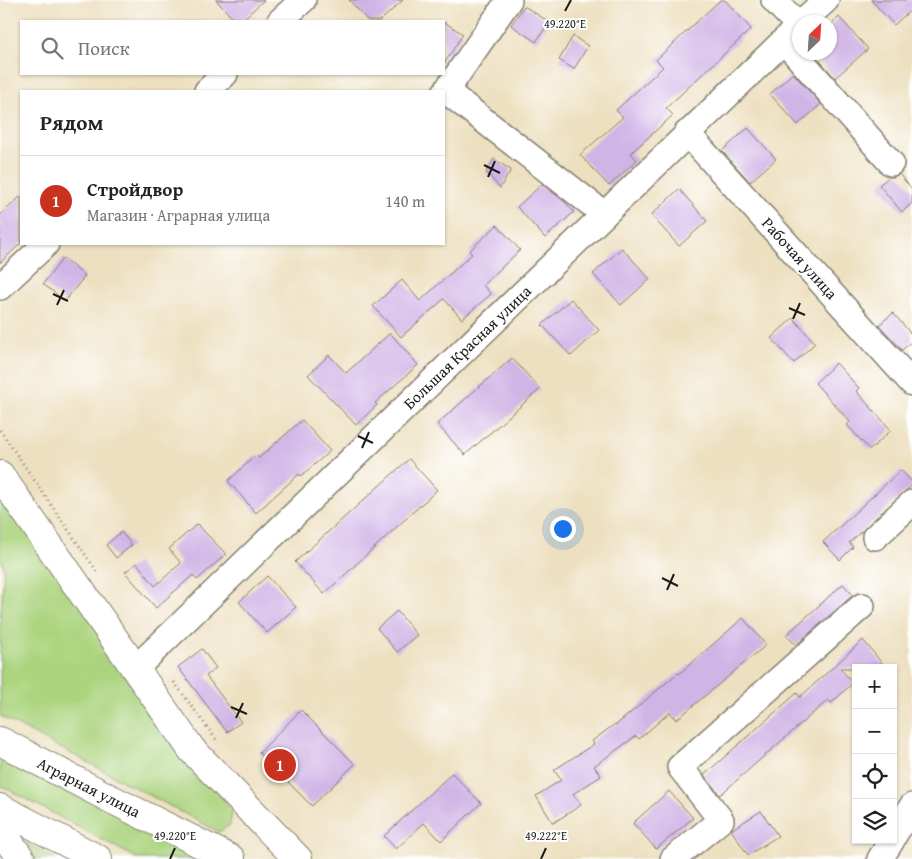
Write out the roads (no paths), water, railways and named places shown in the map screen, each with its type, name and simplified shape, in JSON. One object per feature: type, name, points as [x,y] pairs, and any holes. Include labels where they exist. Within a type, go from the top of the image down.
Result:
[{"type":"main road","points":[[0,476],[192,750],[298,859]]},
{"type":"main road","name":"Аграрная улица","points":[[0,742],[231,859]]},
{"type":"main road","points":[[0,808],[98,859]]},
{"type":"main road","points":[[0,829],[21,859]]},
{"type":"street","points":[[281,20],[303,0]]},
{"type":"street","points":[[509,0],[445,92],[604,214]]},
{"type":"street","points":[[774,0],[792,24]]},
{"type":"street","name":"Большая Красная улица","points":[[810,15],[826,0]]},
{"type":"street","name":"Большая Красная улица","points":[[135,669],[792,33]]},
{"type":"street","points":[[818,60],[891,163]]},
{"type":"street","points":[[207,90],[224,75]]},
{"type":"street","name":"Рабочая улица","points":[[687,133],[912,383]]},
{"type":"street","points":[[0,287],[45,245]]},
{"type":"street","points":[[875,537],[912,503]]},
{"type":"street","points":[[673,859],[722,820],[680,766],[862,606]]},
{"type":"street","points":[[897,831],[912,806]]},
{"type":"street","points":[[880,859],[889,844]]},
{"type":"place","name":"Стройдвор","points":[[280,765]]}]
